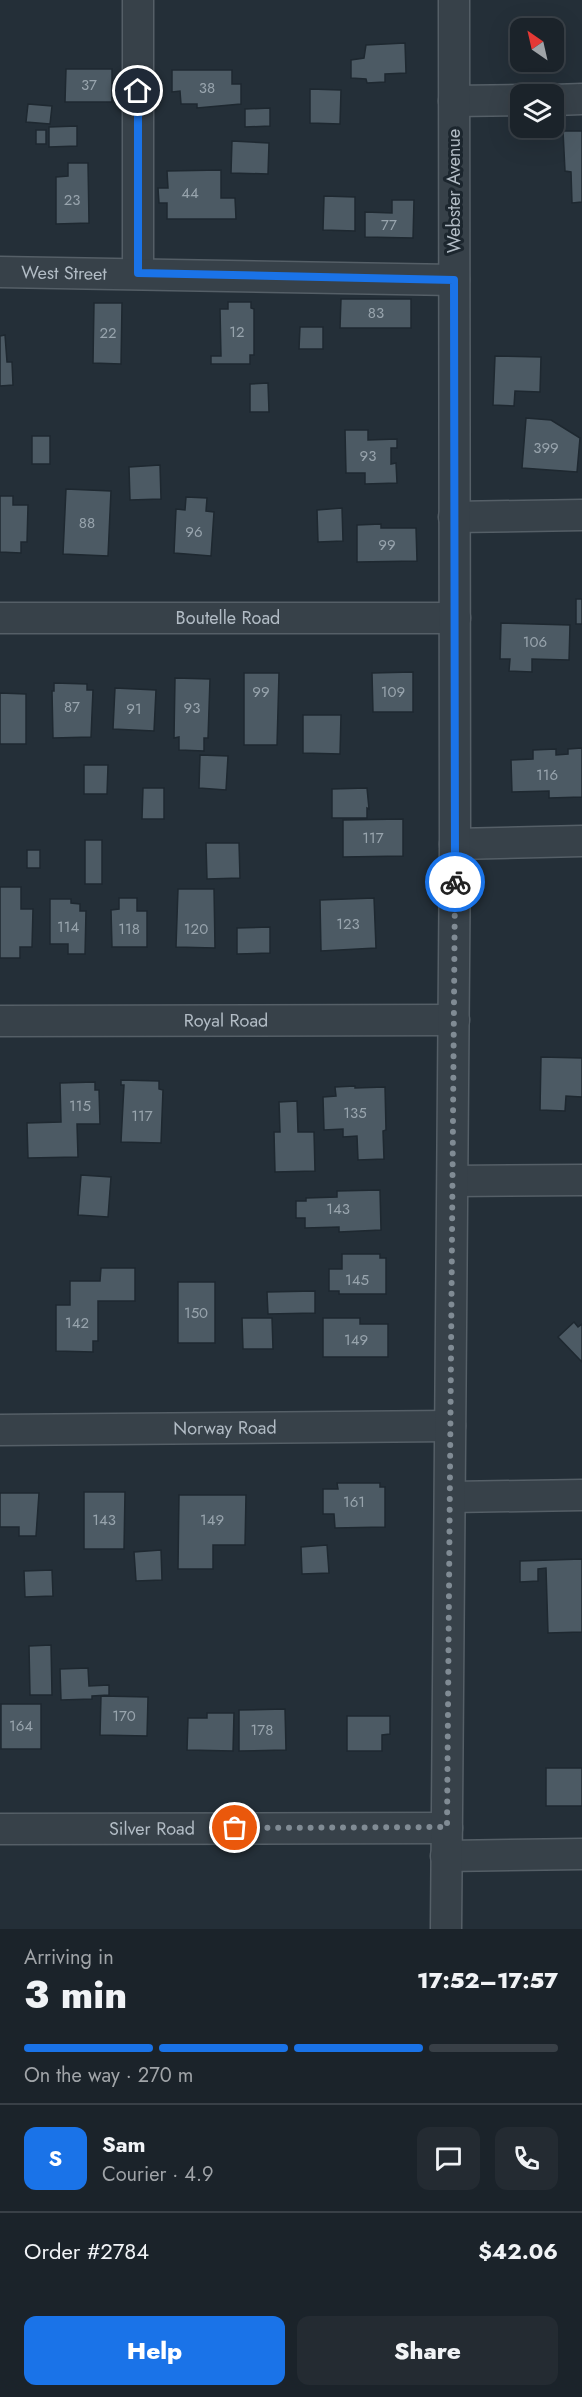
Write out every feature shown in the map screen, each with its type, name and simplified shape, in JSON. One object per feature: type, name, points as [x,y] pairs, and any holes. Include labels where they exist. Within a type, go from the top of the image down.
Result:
[{"type":"street","points":[[138,0],[138,273]]},
{"type":"street","name":"Webster Avenue","points":[[446,1929],[455,844],[454,0]]},
{"type":"street","points":[[564,100],[582,99]]},
{"type":"street","points":[[454,101],[510,100]]},
{"type":"street","name":"West Street","points":[[0,272],[454,280]]},
{"type":"street","points":[[454,517],[582,515]]},
{"type":"street","name":"Boutelle Road","points":[[0,618],[455,618]]},
{"type":"street","points":[[455,844],[582,841]]},
{"type":"street","name":"Royal Road","points":[[0,1021],[454,1020]]},
{"type":"street","points":[[453,1182],[582,1180]]},
{"type":"street","name":"Norway Road","points":[[0,1430],[450,1426]]},
{"type":"street","points":[[450,1497],[582,1495]]},
{"type":"street","name":"Silver Road","points":[[0,1829],[447,1842],[582,1854]]},
{"type":"building","points":[[405,43],[406,73],[385,74],[385,82],[367,83],[366,79],[351,78],[351,60],[364,58],[366,45]]},
{"type":"building","points":[[66,69],[112,69],[112,102],[65,102]]},
{"type":"building","points":[[172,70],[232,70],[232,84],[241,84],[241,104],[197,108],[197,104],[181,104],[180,91],[172,92]]},
{"type":"building","points":[[310,89],[341,90],[340,124],[310,123]]},
{"type":"building","points":[[28,104],[52,106],[50,124],[26,122]]},
{"type":"building","points":[[270,108],[270,126],[245,127],[245,109]]},
{"type":"building","points":[[77,126],[77,146],[49,147],[49,127]]},
{"type":"building","points":[[36,130],[46,130],[46,144],[36,144]]},
{"type":"building","points":[[564,131],[582,131],[582,202],[572,203],[571,172],[565,171]]},
{"type":"building","points":[[232,141],[269,143],[268,174],[231,173]]},
{"type":"building","points":[[68,163],[88,163],[89,223],[56,224],[56,177],[68,176]]},
{"type":"building","points":[[221,170],[221,198],[235,198],[236,219],[167,219],[167,203],[159,203],[158,188],[168,188],[167,171]]},
{"type":"building","points":[[324,196],[355,197],[355,231],[323,230]]},
{"type":"building","points":[[392,200],[414,200],[413,238],[365,237],[365,212],[392,213]]},
{"type":"building","points":[[341,299],[411,299],[411,328],[340,328]]},
{"type":"building","points":[[228,302],[251,302],[251,308],[254,309],[254,355],[250,355],[250,364],[211,364],[211,356],[221,356],[220,309],[228,309]]},
{"type":"building","points":[[94,303],[122,303],[121,364],[93,363]]},
{"type":"building","points":[[300,327],[323,327],[323,349],[299,349]]},
{"type":"building","points":[[5,335],[7,362],[12,362],[13,385],[0,386],[0,336]]},
{"type":"building","points":[[495,356],[541,357],[540,392],[515,391],[514,406],[493,405]]},
{"type":"building","points":[[268,383],[269,412],[250,412],[250,384]]},
{"type":"building","points":[[526,418],[551,420],[580,438],[577,472],[522,468]]},
{"type":"building","points":[[345,430],[368,430],[368,440],[397,439],[397,448],[391,448],[391,464],[396,463],[397,483],[365,484],[365,473],[346,473]]},
{"type":"building","points":[[32,436],[50,436],[50,464],[32,464]]},
{"type":"building","points":[[160,465],[161,499],[130,500],[129,467]]},
{"type":"building","points":[[66,489],[111,491],[108,556],[63,554]]},
{"type":"building","points":[[0,496],[13,496],[13,505],[28,505],[27,542],[21,542],[21,553],[0,552]]},
{"type":"building","points":[[186,497],[207,498],[206,511],[214,512],[211,556],[174,553],[176,509],[185,510]]},
{"type":"building","points":[[342,508],[343,541],[318,542],[317,510]]},
{"type":"building","points":[[381,524],[381,528],[416,528],[417,561],[357,562],[357,525]]},
{"type":"building","points":[[576,599],[582,599],[582,624],[576,624]]},
{"type":"building","points":[[501,623],[570,625],[569,660],[532,659],[532,672],[509,671],[510,659],[500,659]]},
{"type":"building","points":[[413,672],[413,712],[373,712],[372,673]]},
{"type":"building","points":[[244,673],[279,673],[277,745],[244,745]]},
{"type":"building","points":[[175,678],[210,679],[208,738],[204,738],[204,751],[179,750],[179,737],[174,738]]},
{"type":"building","points":[[54,683],[87,684],[87,690],[93,690],[91,737],[53,738],[52,691],[54,691]]},
{"type":"building","points":[[115,688],[156,690],[154,731],[113,729]]},
{"type":"building","points":[[0,693],[26,694],[26,744],[0,744]]},
{"type":"building","points":[[303,715],[341,715],[340,754],[303,753]]},
{"type":"building","points":[[582,748],[582,797],[549,798],[549,791],[512,792],[511,760],[533,759],[533,750],[556,749],[556,755],[568,754],[568,749]]},
{"type":"building","points":[[200,755],[228,756],[226,790],[199,788]]},
{"type":"building","points":[[84,765],[108,765],[107,794],[84,794]]},
{"type":"building","points":[[143,788],[164,788],[164,819],[142,819]]},
{"type":"building","points":[[367,788],[369,809],[367,808],[367,818],[332,818],[332,789]]},
{"type":"building","points":[[403,819],[403,856],[343,857],[343,820]]},
{"type":"building","points":[[85,840],[102,840],[102,884],[85,884]]},
{"type":"building","points":[[206,843],[239,843],[240,878],[207,879]]},
{"type":"building","points":[[27,850],[40,850],[40,868],[27,868]]},
{"type":"building","points":[[0,887],[21,887],[21,909],[33,909],[32,947],[20,947],[20,958],[0,958]]},
{"type":"building","points":[[178,889],[214,889],[215,948],[176,947]]},
{"type":"building","points":[[119,898],[137,898],[137,911],[147,911],[147,947],[112,947],[111,910],[119,909]]},
{"type":"building","points":[[374,898],[376,948],[321,951],[320,900]]},
{"type":"building","points":[[50,899],[71,899],[71,903],[80,904],[80,911],[86,911],[85,954],[68,954],[68,944],[50,944]]},
{"type":"building","points":[[270,927],[270,953],[237,954],[237,928]]},
{"type":"building","points":[[541,1057],[582,1058],[582,1097],[566,1096],[565,1111],[540,1110]]},
{"type":"building","points":[[121,1080],[159,1081],[159,1089],[163,1090],[161,1143],[121,1142],[124,1085],[121,1085]]},
{"type":"building","points":[[95,1082],[95,1090],[99,1090],[100,1124],[77,1124],[78,1157],[28,1158],[27,1123],[61,1122],[60,1083]]},
{"type":"building","points":[[355,1086],[355,1088],[385,1087],[384,1159],[358,1160],[357,1136],[343,1137],[343,1129],[324,1130],[323,1097],[336,1096],[335,1087]]},
{"type":"building","points":[[297,1101],[298,1132],[314,1132],[315,1171],[275,1172],[274,1132],[280,1132],[279,1102]]},
{"type":"building","points":[[81,1175],[111,1177],[108,1217],[78,1215]]},
{"type":"building","points":[[380,1190],[381,1230],[339,1232],[339,1227],[305,1228],[305,1218],[296,1218],[296,1201],[306,1201],[306,1198],[337,1197],[337,1191]]},
{"type":"building","points":[[342,1254],[380,1254],[380,1258],[386,1258],[386,1294],[339,1294],[339,1291],[329,1291],[329,1269],[342,1269]]},
{"type":"building","points":[[101,1268],[135,1268],[135,1301],[98,1301],[98,1341],[93,1341],[93,1352],[56,1351],[56,1305],[70,1305],[70,1281],[100,1281]]},
{"type":"building","points":[[178,1282],[215,1282],[215,1343],[178,1343]]},
{"type":"building","points":[[315,1291],[315,1313],[268,1314],[267,1292]]},
{"type":"building","points":[[242,1318],[272,1318],[273,1349],[243,1349]]},
{"type":"building","points":[[323,1318],[360,1318],[360,1324],[388,1324],[388,1357],[323,1357]]},
{"type":"building","points":[[574,1322],[578,1327],[582,1324],[582,1362],[558,1337]]},
{"type":"building","points":[[337,1483],[380,1483],[380,1487],[385,1487],[385,1527],[335,1528],[334,1514],[323,1514],[323,1489],[338,1489]]},
{"type":"building","points":[[84,1492],[125,1492],[124,1549],[84,1549]]},
{"type":"building","points":[[0,1493],[39,1493],[36,1536],[19,1536],[19,1527],[0,1527]]},
{"type":"building","points":[[179,1495],[246,1495],[245,1545],[213,1545],[213,1569],[178,1569]]},
{"type":"building","points":[[327,1545],[329,1573],[302,1574],[301,1547]]},
{"type":"building","points":[[161,1550],[162,1580],[136,1581],[134,1552]]},
{"type":"building","points":[[582,1559],[582,1632],[548,1633],[546,1568],[538,1569],[538,1581],[520,1582],[520,1561]]},
{"type":"building","points":[[52,1570],[53,1596],[25,1597],[24,1571]]},
{"type":"building","points":[[51,1645],[52,1695],[30,1695],[29,1646]]},
{"type":"building","points":[[88,1668],[89,1686],[109,1685],[109,1695],[92,1696],[92,1699],[61,1700],[60,1669]]},
{"type":"building","points":[[101,1696],[148,1697],[147,1736],[100,1735]]},
{"type":"building","points":[[1,1704],[41,1704],[41,1749],[1,1749]]},
{"type":"building","points":[[285,1709],[286,1750],[239,1751],[239,1710]]},
{"type":"building","points":[[207,1713],[234,1713],[233,1751],[187,1750],[188,1718],[207,1718]]},
{"type":"building","points":[[347,1716],[390,1716],[390,1734],[382,1735],[382,1751],[347,1751]]},
{"type":"building","points":[[546,1768],[582,1768],[582,1806],[546,1806]]},
{"type":"way so far","points":[[235,1828],[447,1827],[455,882]]},
{"type":"route","points":[[138,91],[138,273],[454,280],[455,882]]}]
